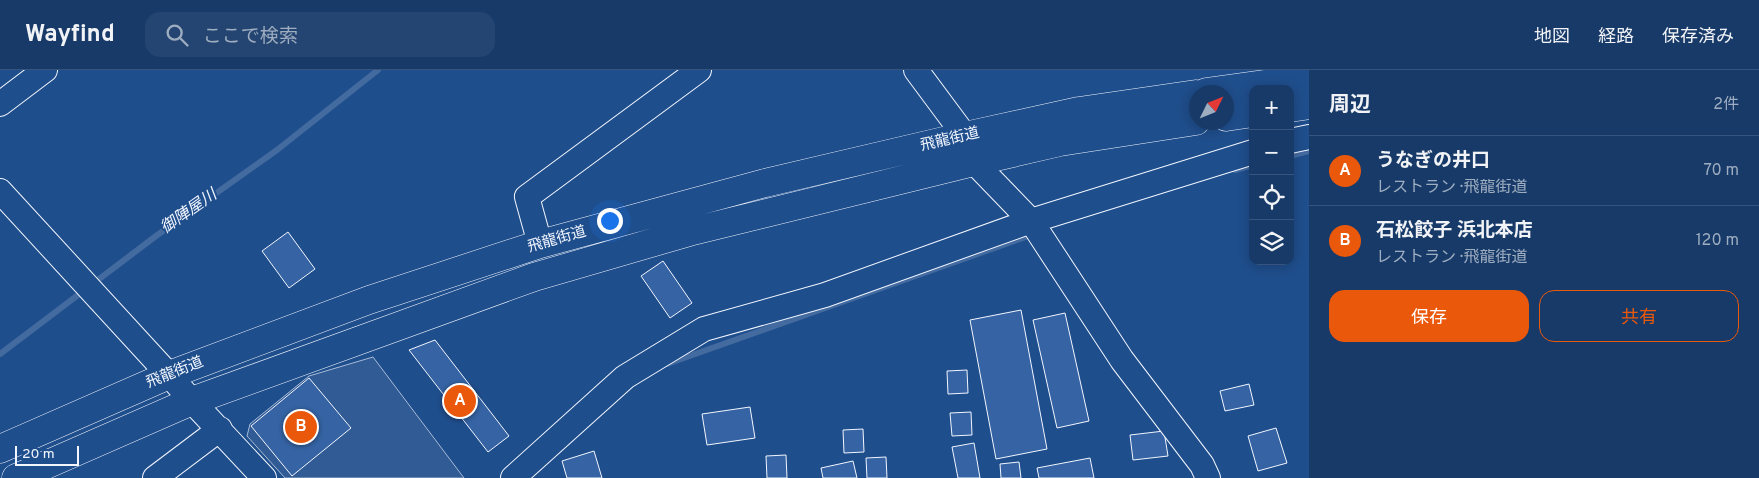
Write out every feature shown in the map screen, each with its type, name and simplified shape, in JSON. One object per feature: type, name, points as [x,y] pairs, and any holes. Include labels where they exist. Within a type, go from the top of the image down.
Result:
[{"type":"highway","points":[[1234,88],[1309,78]]},
{"type":"highway","name":"飛龍街道","points":[[0,449],[169,375],[369,300],[540,244],[765,183],[965,136],[1079,111],[1189,95]]},
{"type":"highway","points":[[1294,107],[1309,105]]},
{"type":"highway","points":[[1234,116],[1249,114]]},
{"type":"highway","name":"飛龍街道","points":[[16,478],[192,401],[534,277],[688,232],[974,162],[1060,142],[1189,122]]},
{"type":"street","points":[[0,104],[45,70]]},
{"type":"street","points":[[540,244],[528,197],[699,70]]},
{"type":"street","points":[[916,70],[965,136]]},
{"type":"street","points":[[1294,140],[1309,137]]},
{"type":"street","points":[[513,478],[626,377],[704,329],[826,295],[1031,221],[1249,153]]},
{"type":"street","points":[[974,162],[1031,221],[1122,360],[1202,465],[1208,478]]},
{"type":"street","points":[[0,191],[264,478]]},
{"type":"street","points":[[154,478],[220,430]]},
{"type":"shaded area","points":[[373,357],[464,478],[285,478],[247,436],[250,424],[309,376]]},
{"type":"building","points":[[288,232],[315,269],[289,288],[262,251]]},
{"type":"building","points":[[663,261],[692,303],[670,318],[641,276]]},
{"type":"building","points":[[1021,310],[1047,449],[996,459],[970,320]]},
{"type":"building","points":[[1065,313],[1089,421],[1057,428],[1033,320]]},
{"type":"building","points":[[435,340],[509,436],[488,452],[409,350]]},
{"type":"building","points":[[967,370],[968,393],[948,394],[947,371]]},
{"type":"building","points":[[309,378],[351,428],[292,476],[251,426]]},
{"type":"building","points":[[1249,384],[1254,405],[1225,411],[1220,391]]},
{"type":"building","points":[[750,407],[755,438],[707,445],[702,414]]},
{"type":"building","points":[[971,412],[972,435],[952,436],[950,413]]},
{"type":"building","points":[[1276,428],[1287,463],[1258,471],[1248,436]]},
{"type":"building","points":[[863,429],[864,452],[844,453],[843,430]]},
{"type":"building","points":[[1164,431],[1168,456],[1133,460],[1130,435]]},
{"type":"building","points":[[974,443],[980,478],[958,478],[952,447]]},
{"type":"building","points":[[594,451],[602,478],[567,478],[562,461]]},
{"type":"building","points":[[786,455],[787,478],[767,478],[766,456]]},
{"type":"building","points":[[886,457],[887,478],[867,478],[866,458]]},
{"type":"building","points":[[1090,458],[1094,478],[1039,478],[1037,468]]},
{"type":"building","points":[[853,461],[857,478],[823,478],[821,468]]},
{"type":"building","points":[[1019,462],[1021,478],[1001,478],[1000,464]]},
{"type":"waterway","name":"御陣屋川","points":[[0,354],[156,236],[277,150],[378,70]]},
{"type":"waterway","points":[[1294,155],[1309,151]]},
{"type":"waterway","points":[[1235,170],[1249,166]]},
{"type":"waterway","points":[[667,364],[1031,235]]},
{"type":"place","name":"うなぎの井口","points":[[460,401]]},
{"type":"place","name":"石松餃子 浜北本店","points":[[301,427]]}]
